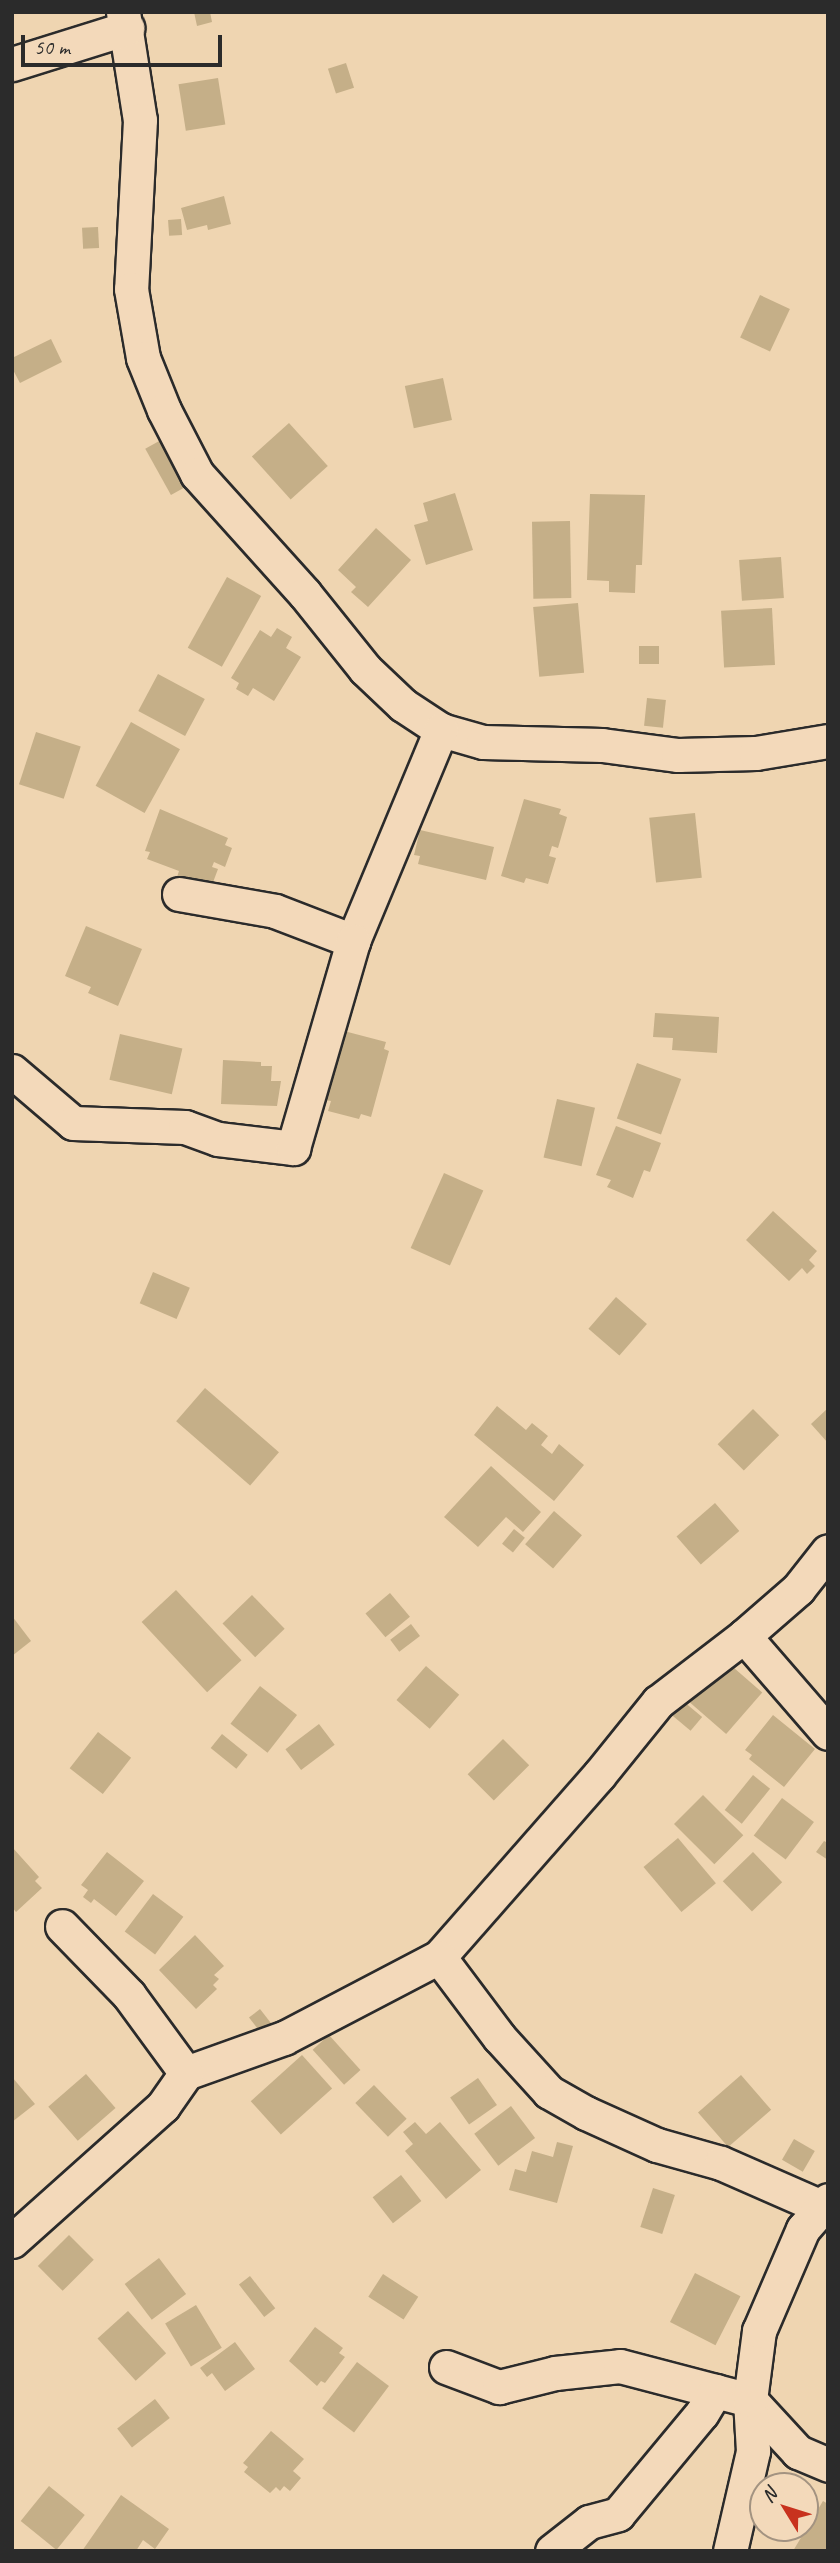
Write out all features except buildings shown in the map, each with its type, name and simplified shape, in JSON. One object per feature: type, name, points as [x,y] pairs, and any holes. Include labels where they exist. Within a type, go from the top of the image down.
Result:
[{"type":"street","points":[[12,64],[125,20],[140,120],[131,289],[143,358],[164,410],[197,474],[305,594],[365,669],[403,705],[441,730],[483,742],[602,745],[678,755],[756,753],[828,741]]},
{"type":"street","points":[[12,1071],[73,1123],[185,1128],[218,1139],[293,1148],[353,941],[441,730]]},
{"type":"street","points":[[179,894],[275,911],[353,941]]},
{"type":"street","points":[[12,2241],[163,2106],[186,2073],[284,2038],[439,1957],[600,1775],[658,1702],[744,1636],[798,1590],[828,1551]]},
{"type":"street","points":[[744,1636],[828,1733]]},
{"type":"street","points":[[62,1926],[129,1995],[186,2073]]},
{"type":"street","points":[[439,1957],[499,2037],[549,2092],[586,2113],[657,2145],[720,2163],[824,2203],[803,2229],[760,2331],[750,2400],[753,2451],[730,2551]]},
{"type":"street","points":[[446,2367],[499,2387],[555,2373],[620,2367],[715,2391],[750,2400],[798,2452],[828,2465]]},
{"type":"street","points":[[552,2551],[589,2522],[618,2514],[702,2413],[715,2391]]}]
